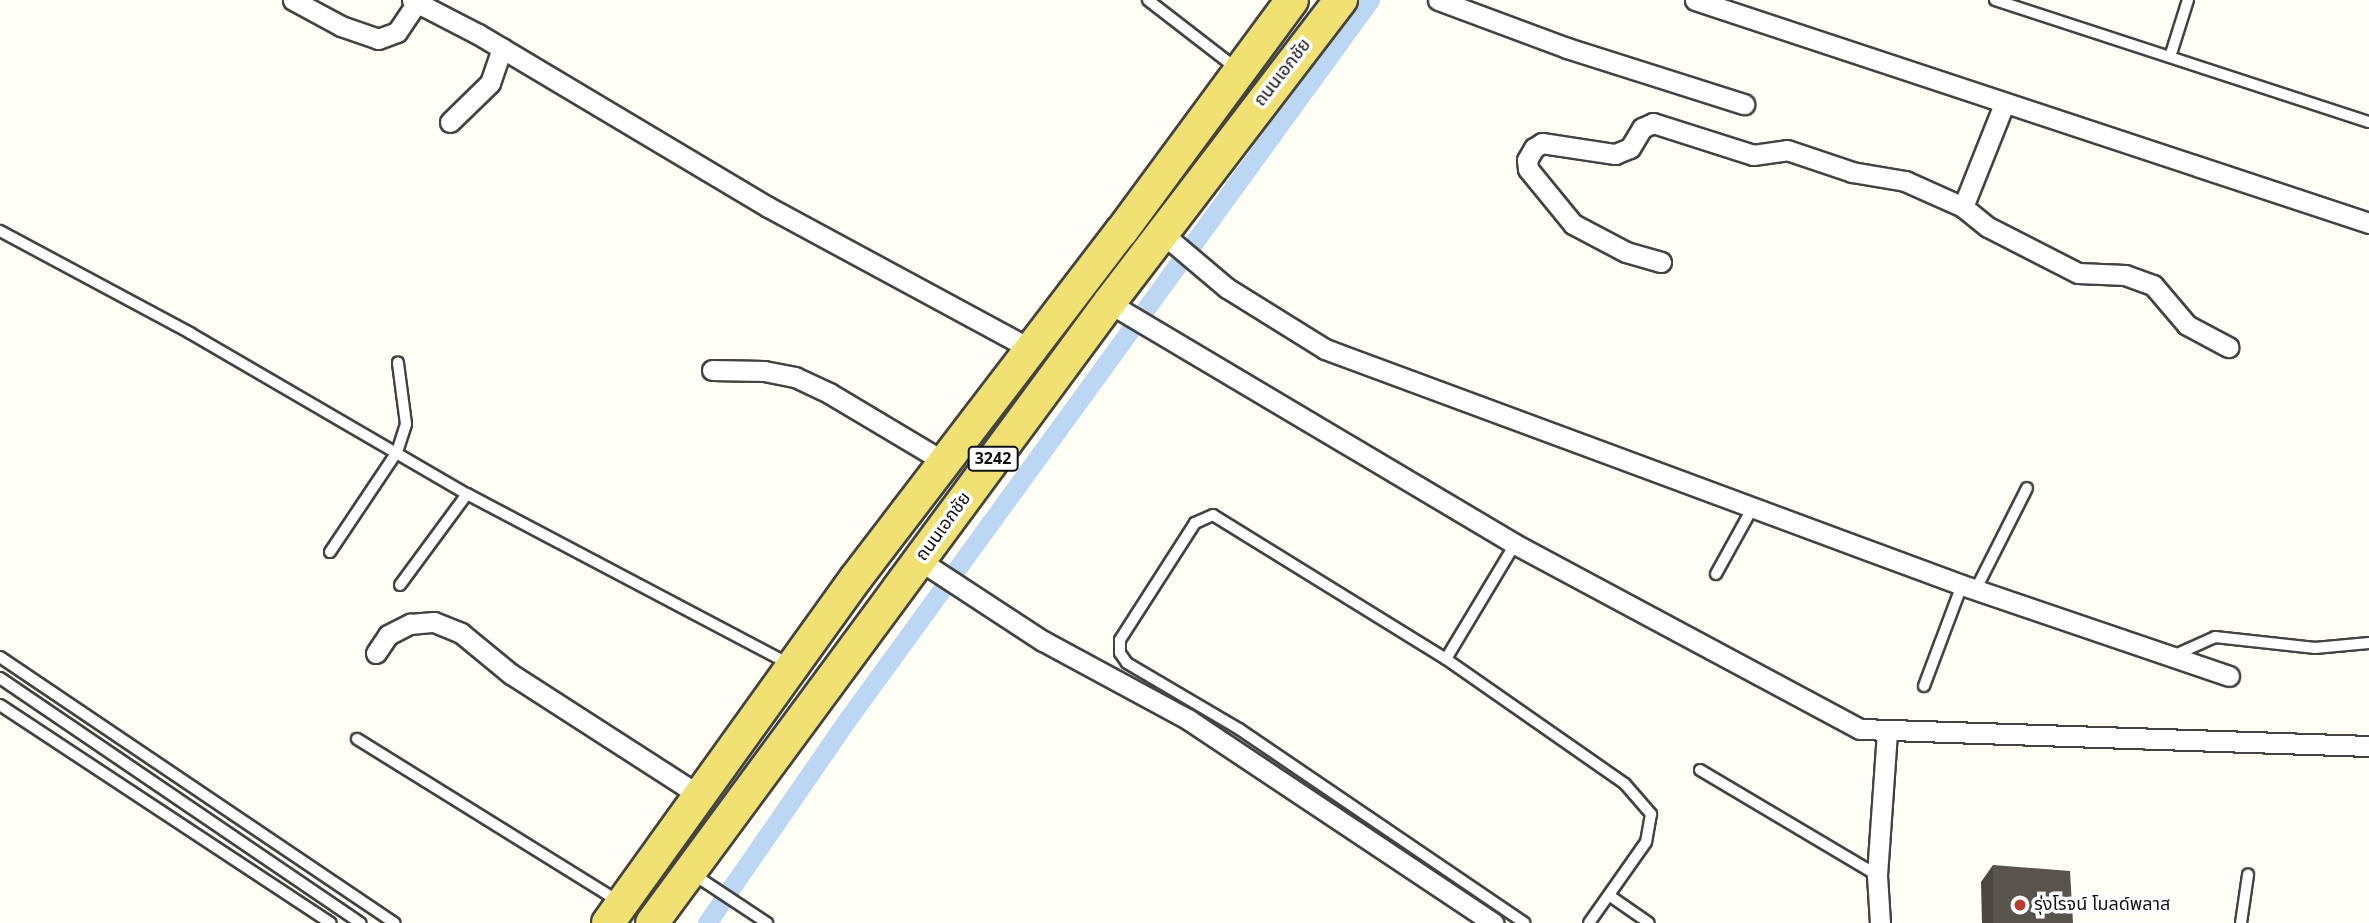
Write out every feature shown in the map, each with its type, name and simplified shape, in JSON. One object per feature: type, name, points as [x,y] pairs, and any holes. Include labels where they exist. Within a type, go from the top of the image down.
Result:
[{"type":"main road","name":"ถนนเอกชัย","points":[[615,913],[792,665],[943,461],[1031,349],[1292,0]]},
{"type":"main road","name":"ถนนเอกชัย","points":[[652,923],[702,879],[927,566],[1120,309],[1174,244],[1341,0]]},
{"type":"street","points":[[293,0],[341,26],[378,39],[397,32],[413,3],[502,48],[768,207],[1031,349]]},
{"type":"street","points":[[1438,0],[1567,48],[1744,104]]},
{"type":"street","points":[[1695,0],[2369,223]]},
{"type":"street","points":[[450,122],[490,83],[502,48]]},
{"type":"street","points":[[1963,207],[2004,104]]},
{"type":"street","points":[[1661,262],[1626,252],[1573,224],[1528,169],[1527,160],[1534,148],[1542,143],[1615,154],[1630,148],[1642,128],[1653,123],[1753,155],[1787,150],[1852,172],[1905,181],[1963,207],[1988,227],[2078,273],[2125,275],[2153,285],[2187,325],[2228,347]]},
{"type":"street","points":[[1174,244],[1291,331],[1325,349],[1969,587],[2175,655],[2229,676]]},
{"type":"street","points":[[1120,309],[1515,544],[1842,721],[1887,732],[2369,746]]},
{"type":"street","points":[[712,370],[764,371],[795,377],[829,393],[943,461]]},
{"type":"street","points":[[927,566],[1043,641],[1189,720],[1493,923]]},
{"type":"street","points":[[376,653],[388,635],[410,624],[434,622],[461,632],[511,674],[699,795]]},
{"type":"street","points":[[1880,923],[1877,875],[1887,732]]},
{"type":"lane","points":[[1148,0],[1240,71]]},
{"type":"lane","points":[[1995,0],[2369,122]]},
{"type":"lane","points":[[2170,57],[2188,0]]},
{"type":"lane","points":[[0,231],[397,452],[467,494],[792,665]]},
{"type":"lane","points":[[330,552],[397,452],[406,424],[398,363]]},
{"type":"lane","points":[[1924,686],[1969,587],[2027,488]]},
{"type":"lane","points":[[400,585],[467,494]]},
{"type":"lane","points":[[1716,574],[1753,506]]},
{"type":"lane","points":[[1524,923],[1239,729],[1127,663],[1119,653],[1120,640],[1195,523],[1213,516],[1446,659],[1625,784],[1651,814],[1646,842],[1610,896],[1588,923]]},
{"type":"lane","points":[[1446,659],[1515,544]]},
{"type":"lane","points":[[2175,655],[2216,637],[2315,648],[2369,643]]},
{"type":"lane","points":[[0,657],[395,923]]},
{"type":"lane","points":[[0,678],[361,923]]},
{"type":"lane","points":[[0,705],[331,923]]},
{"type":"lane","points":[[356,739],[615,913]]},
{"type":"lane","points":[[1700,770],[1877,875]]},
{"type":"lane","points":[[2241,923],[2248,875]]},
{"type":"lane","points":[[702,879],[740,902],[767,923]]},
{"type":"lane","points":[[1610,896],[1648,923]]},
{"type":"building","points":[[1993,865],[2070,871],[2073,923],[1993,923]]},
{"type":"waterway","points":[[707,923],[850,716],[1370,0]]},
{"type":"place","name":"รุ่งโรจน์ โมลด์พลาส","points":[[2020,905]]}]
